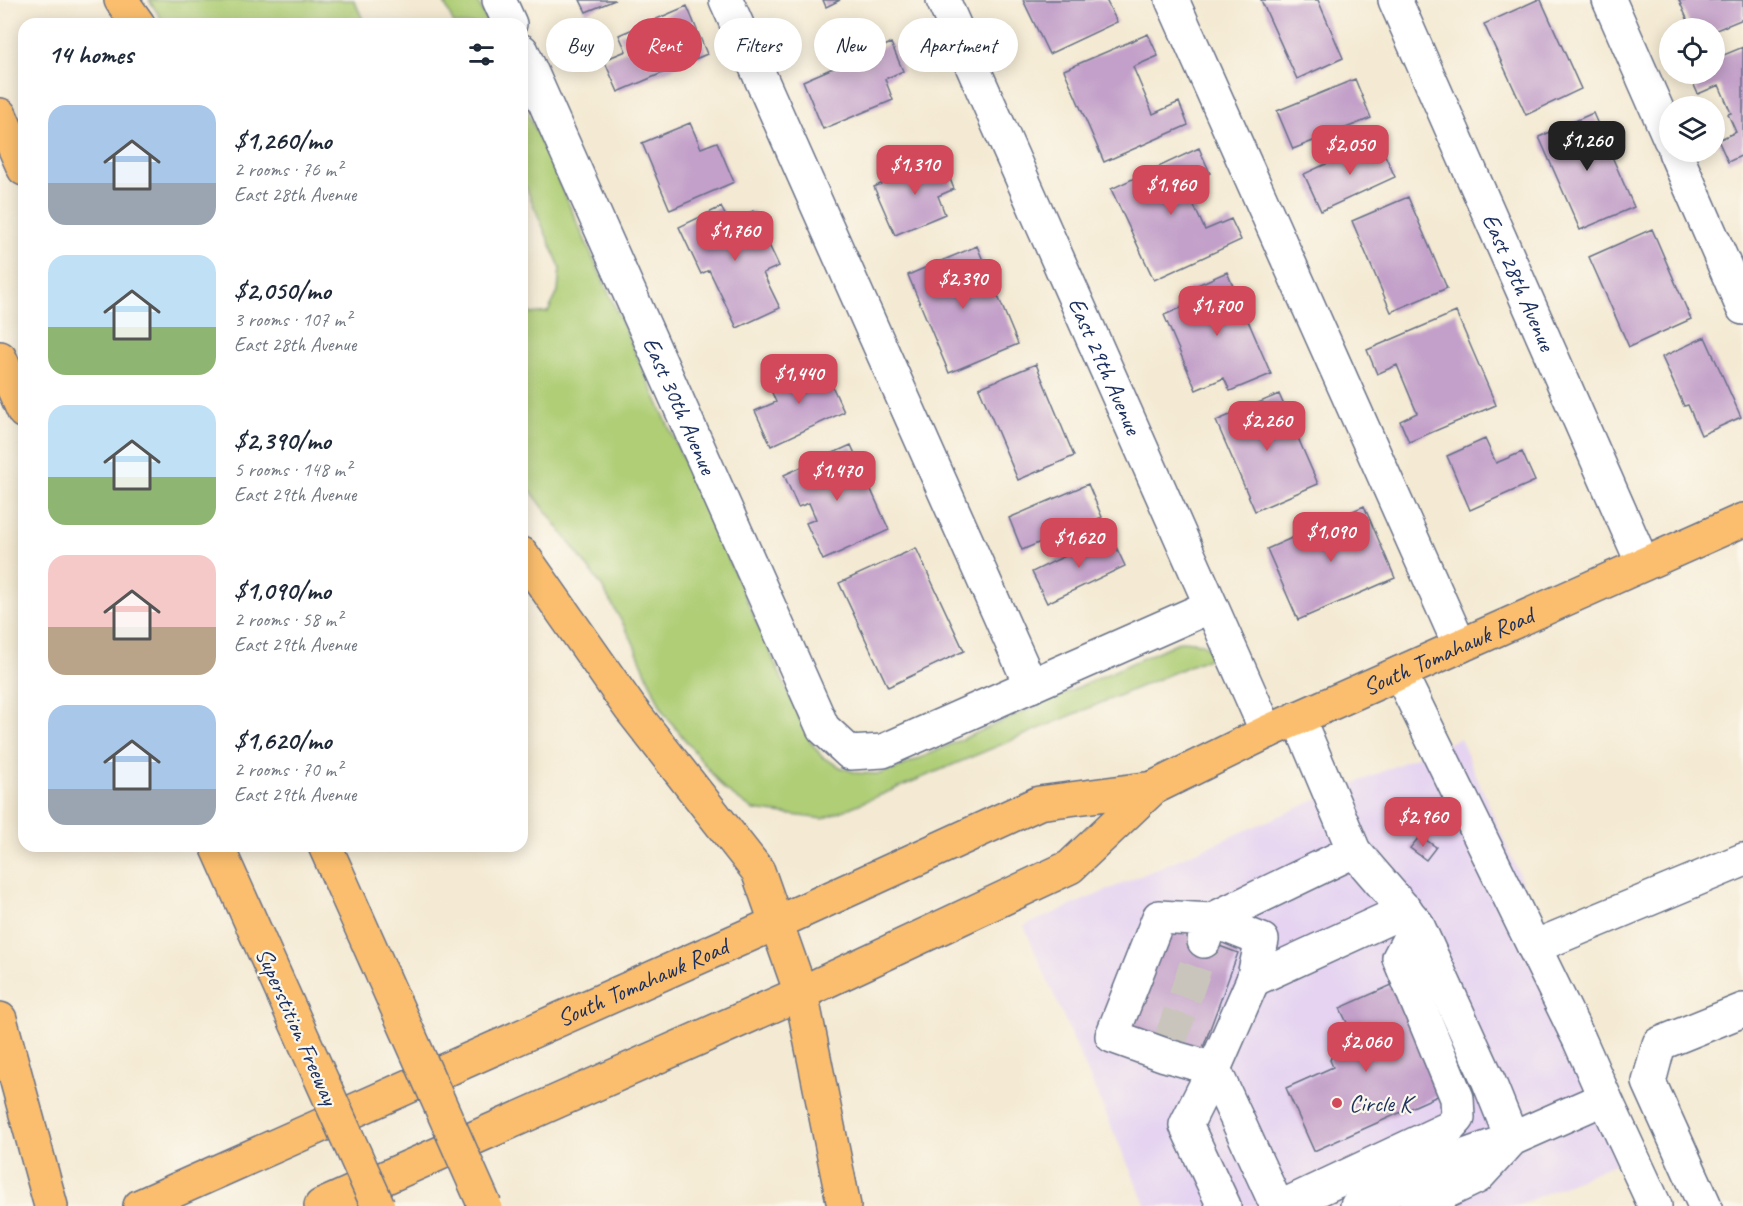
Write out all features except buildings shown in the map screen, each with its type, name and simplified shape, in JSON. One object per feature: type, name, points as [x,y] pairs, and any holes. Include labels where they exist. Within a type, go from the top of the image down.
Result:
[{"type":"main road","points":[[121,0],[134,18]]},
{"type":"main road","points":[[0,115],[18,156]]},
{"type":"main road","points":[[0,358],[18,398]]},
{"type":"main road","name":"South Tomahawk Road","points":[[321,1206],[801,993],[1070,867],[1153,788],[1267,732],[1743,520]]},
{"type":"main road","points":[[528,563],[630,708],[758,871],[801,993],[844,1206]]},
{"type":"main road","name":"South Tomahawk Road","points":[[140,1206],[776,923],[1039,803],[1153,788]]},
{"type":"main road","name":"Superstition Freeway","points":[[220,852],[378,1206]]},
{"type":"main road","points":[[328,852],[485,1206]]},
{"type":"main road","points":[[0,1019],[51,1206]]},
{"type":"street","points":[[499,0],[507,18]]},
{"type":"street","points":[[726,0],[1031,686],[1211,606]]},
{"type":"street","name":"East 29th Avenue","points":[[943,0],[1267,732]]},
{"type":"street","points":[[1172,0],[1460,646]]},
{"type":"street","name":"East 28th Avenue","points":[[1395,0],[1643,564]]},
{"type":"street","points":[[1609,0],[1659,114]]},
{"type":"street","name":"East 30th Avenue","points":[[528,64],[824,728],[850,753],[883,751],[1031,686]]},
{"type":"street","points":[[1679,162],[1743,308]]},
{"type":"street","points":[[1400,673],[1655,1206]]},
{"type":"street","points":[[1298,718],[1354,850],[1412,917],[1490,1082],[1512,1139]]},
{"type":"street","points":[[1208,930],[1354,850]]},
{"type":"street","points":[[1533,947],[1743,860]]},
{"type":"street","points":[[1224,1206],[1186,1125],[1214,1069],[1253,980],[1262,940],[1208,930],[1159,917],[1112,1036],[1167,1050],[1214,1069],[1277,1206]]},
{"type":"street","points":[[1253,980],[1412,917]]},
{"type":"street","points":[[1283,1206],[1449,1128],[1458,1118],[1457,1098],[1399,958],[1412,917]]},
{"type":"street","points":[[1705,1206],[1649,1082],[1659,1044],[1743,1010]]},
{"type":"street","points":[[1357,1206],[1462,1157],[1512,1139],[1605,1098]]},
{"type":"street","points":[[1416,1206],[1477,1177],[1512,1139]]},
{"type":"shaded area","points":[[1460,738],[1639,1153],[1517,1206],[1146,1206],[1024,926]]},
{"type":"green space","points":[[149,0],[354,0],[362,18],[161,18]]},
{"type":"green space","points":[[443,0],[477,0],[485,18],[451,18]]},
{"type":"green space","points":[[528,113],[810,741],[822,757],[842,768],[858,773],[879,774],[896,769],[1181,641],[1201,643],[1216,655],[823,819],[753,810],[724,789],[663,712],[632,640],[601,585],[528,487],[528,310],[531,314],[548,312],[558,292],[560,267],[528,192]]},
{"type":"tunnel","points":[[1169,1044],[1204,941]]},
{"type":"place","name":"Circle K","points":[[1337,1103]]}]
